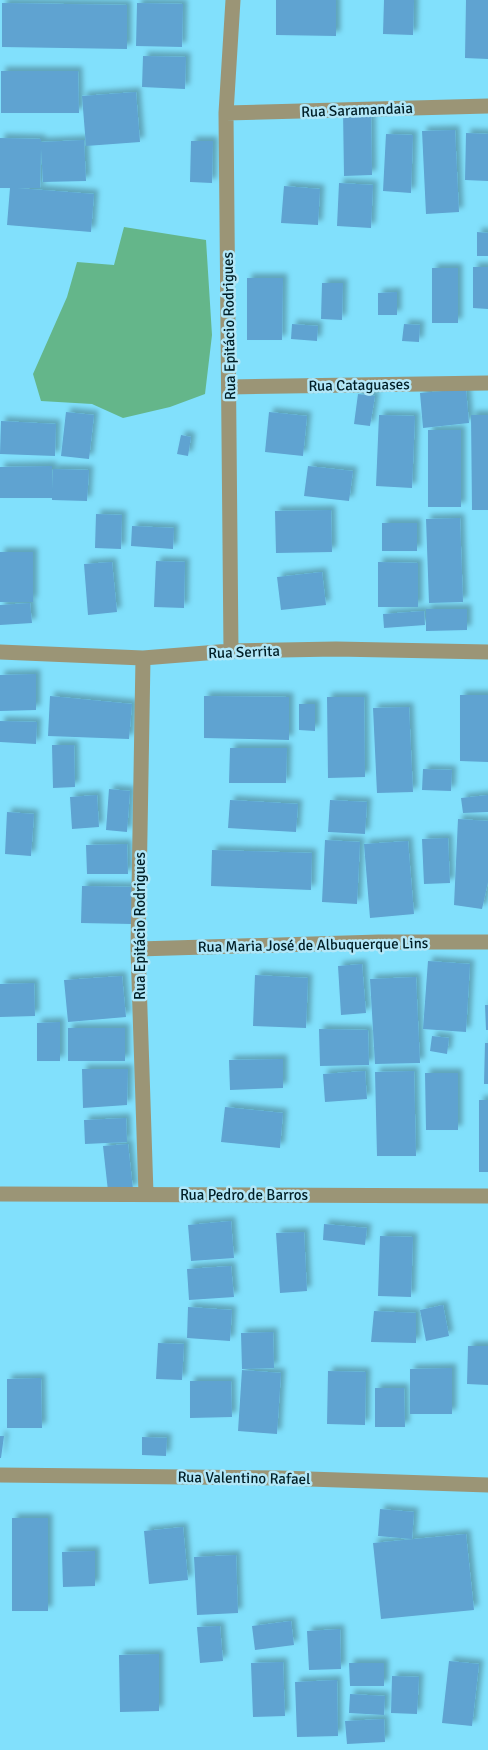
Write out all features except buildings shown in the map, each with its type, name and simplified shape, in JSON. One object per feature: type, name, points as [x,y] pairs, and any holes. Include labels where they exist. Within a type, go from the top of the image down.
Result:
[{"type":"street","name":"Rua Epitácio Rodrigues","points":[[232,651],[226,113],[233,0]]},
{"type":"street","name":"Rua Saramandaia","points":[[226,113],[488,106]]},
{"type":"street","name":"Rua Cataguases","points":[[229,387],[488,383]]},
{"type":"street","name":"Rua Serrita","points":[[0,652],[143,658],[232,651],[336,649],[488,652]]},
{"type":"street","name":"Rua Epitácio Rodrigues","points":[[143,658],[138,949],[146,1194]]},
{"type":"street","name":"Rua Maria José de Albuquerque Lins","points":[[138,949],[379,942],[488,942]]},
{"type":"street","name":"Rua Pedro de Barros","points":[[0,1194],[488,1196]]},
{"type":"street","name":"Rua Valentino Rafael","points":[[0,1475],[279,1478],[488,1485]]},
{"type":"green space","points":[[124,227],[206,240],[212,335],[205,394],[170,407],[123,418],[92,404],[41,401],[33,374],[67,297],[77,262],[114,265]]}]
